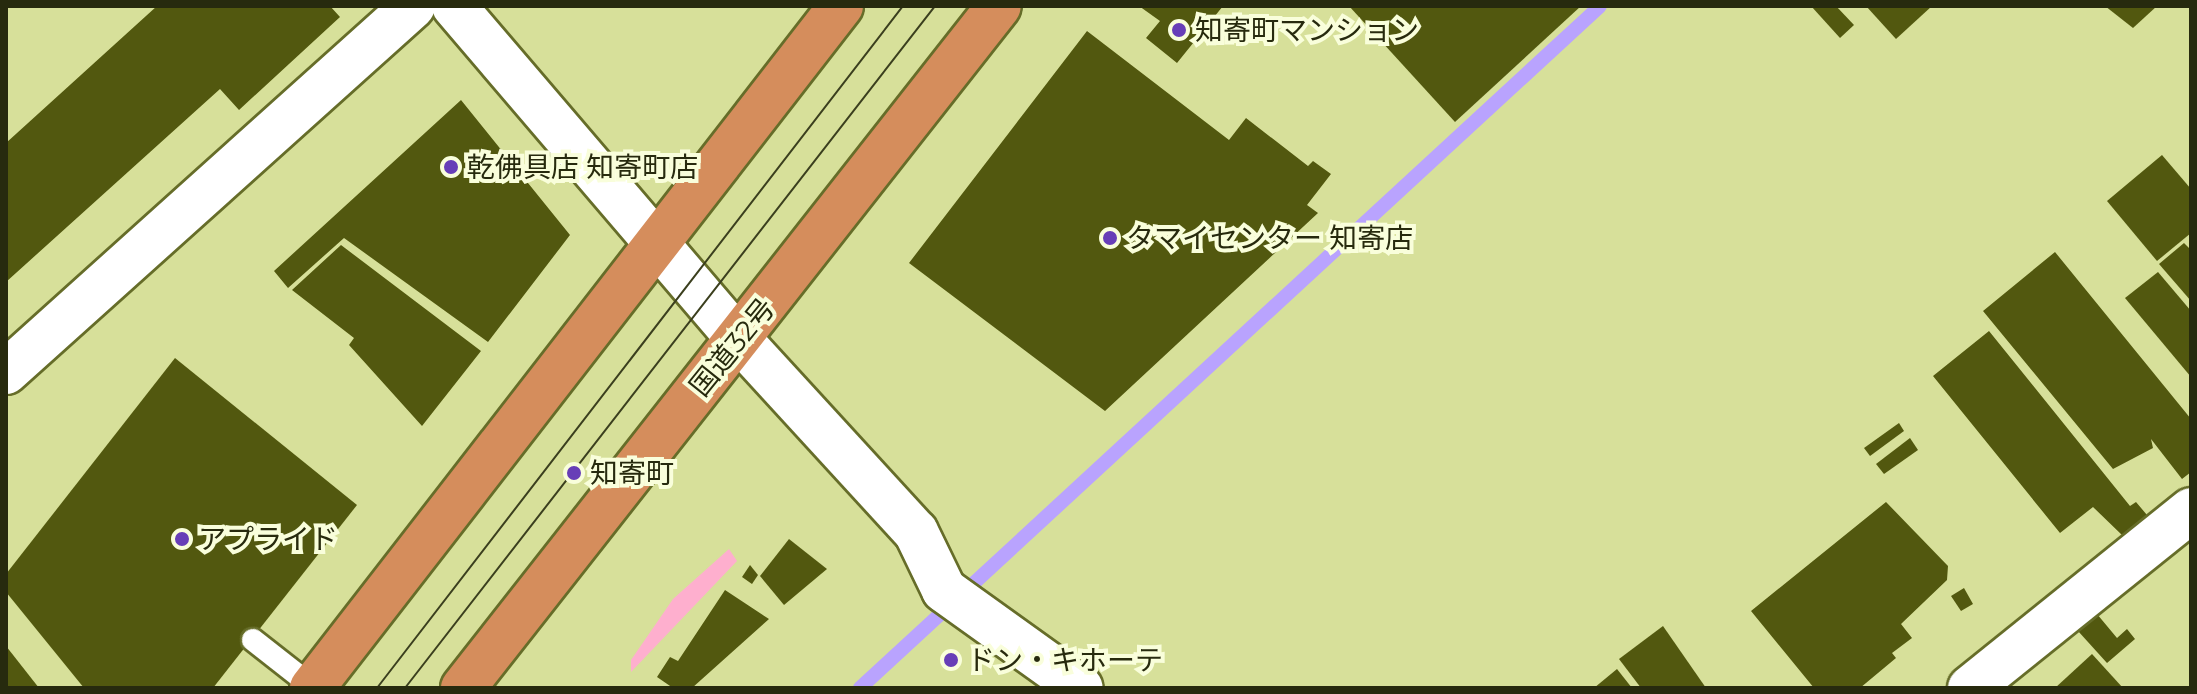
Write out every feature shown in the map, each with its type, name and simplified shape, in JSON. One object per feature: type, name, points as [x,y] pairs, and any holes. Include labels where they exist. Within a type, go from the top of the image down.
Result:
[{"type":"highway","points":[[313,687],[841,6]]},
{"type":"highway","name":"国道32号","points":[[463,688],[999,6]]},
{"type":"street","points":[[6,372],[413,6]]},
{"type":"street","points":[[454,6],[738,338],[916,532],[959,603],[1081,688]]},
{"type":"street","points":[[1970,688],[2191,510]]},
{"type":"lane","points":[[253,640],[313,687]]},
{"type":"shaded area","points":[[729,549],[737,561],[631,672],[631,660],[673,599]]},
{"type":"building","points":[[157,6],[330,6],[340,17],[239,110],[220,89],[6,282],[6,143]]},
{"type":"building","name":"知寄町マンション","points":[[1139,6],[1223,6],[1177,63],[1146,38],[1160,21]]},
{"type":"building","points":[[1349,6],[1581,6],[1455,122]]},
{"type":"building","points":[[1811,6],[1836,6],[1854,25],[1840,38]]},
{"type":"building","points":[[1866,6],[1932,6],[1896,39]]},
{"type":"building","points":[[2105,6],[2157,6],[2133,28]]},
{"type":"building","name":"タマイセンター 知寄店","points":[[1087,31],[1229,140],[1246,118],[1308,166],[1313,161],[1331,174],[1307,205],[1318,213],[1105,411],[909,263]]},
{"type":"building","name":"乾佛具店 知寄町店","points":[[461,100],[570,235],[488,342],[344,238],[288,288],[274,271]]},
{"type":"building","points":[[2162,155],[2191,189],[2191,233],[2157,261],[2107,201]]},
{"type":"building","points":[[2184,243],[2191,250],[2191,301],[2159,264]]},
{"type":"building","points":[[341,245],[481,351],[422,426],[349,345],[354,338],[292,290]]},
{"type":"building","points":[[2055,252],[2191,419],[2191,472],[2182,479],[2151,439],[2153,448],[2113,469],[1983,311]]},
{"type":"building","points":[[2158,272],[2191,311],[2191,377],[2125,298]]},
{"type":"building","points":[[1989,331],[2130,506],[2136,502],[2147,515],[2122,535],[2093,507],[2060,533],[1933,376]]},
{"type":"building","name":"アプライド","points":[[175,358],[357,505],[213,688],[84,688],[6,592],[6,574]]},
{"type":"building","points":[[1899,423],[1904,431],[1870,456],[1864,448]]},
{"type":"building","points":[[1910,438],[1918,450],[1884,474],[1876,464]]},
{"type":"building","points":[[1886,502],[1948,566],[1947,580],[1901,624],[1912,638],[1892,653],[1896,658],[1860,688],[1814,688],[1751,611]]},
{"type":"building","points":[[789,539],[827,569],[784,605],[760,576]]},
{"type":"building","points":[[750,565],[758,575],[752,584],[742,577]]},
{"type":"building","points":[[1964,588],[1973,604],[1961,611],[1951,596]]},
{"type":"building","points":[[725,590],[769,619],[692,688],[673,688],[657,677],[670,657],[678,661]]},
{"type":"building","points":[[2097,614],[2117,638],[2127,629],[2135,639],[2107,663],[2078,631]]},
{"type":"building","points":[[1663,626],[1706,688],[1641,688],[1619,659]]},
{"type":"building","points":[[6,646],[39,688],[6,688]]},
{"type":"building","points":[[2092,654],[2123,688],[2055,688]]},
{"type":"building","points":[[1617,669],[1632,688],[1594,688]]},
{"type":"waterway","points":[[860,688],[1600,6]]},
{"type":"tram line","points":[[377,688],[903,6]]},
{"type":"tram line","points":[[405,688],[935,6]]},
{"type":"place","name":"知寄町マンション","points":[[1179,30]]},
{"type":"place","name":"乾佛具店 知寄町店","points":[[451,167]]},
{"type":"place","name":"タマイセンター 知寄店","points":[[1110,238]]},
{"type":"place","name":"知寄町","points":[[574,473]]},
{"type":"place","name":"アプライド","points":[[182,539]]},
{"type":"place","name":"ドン・キホーテ","points":[[951,660]]}]
